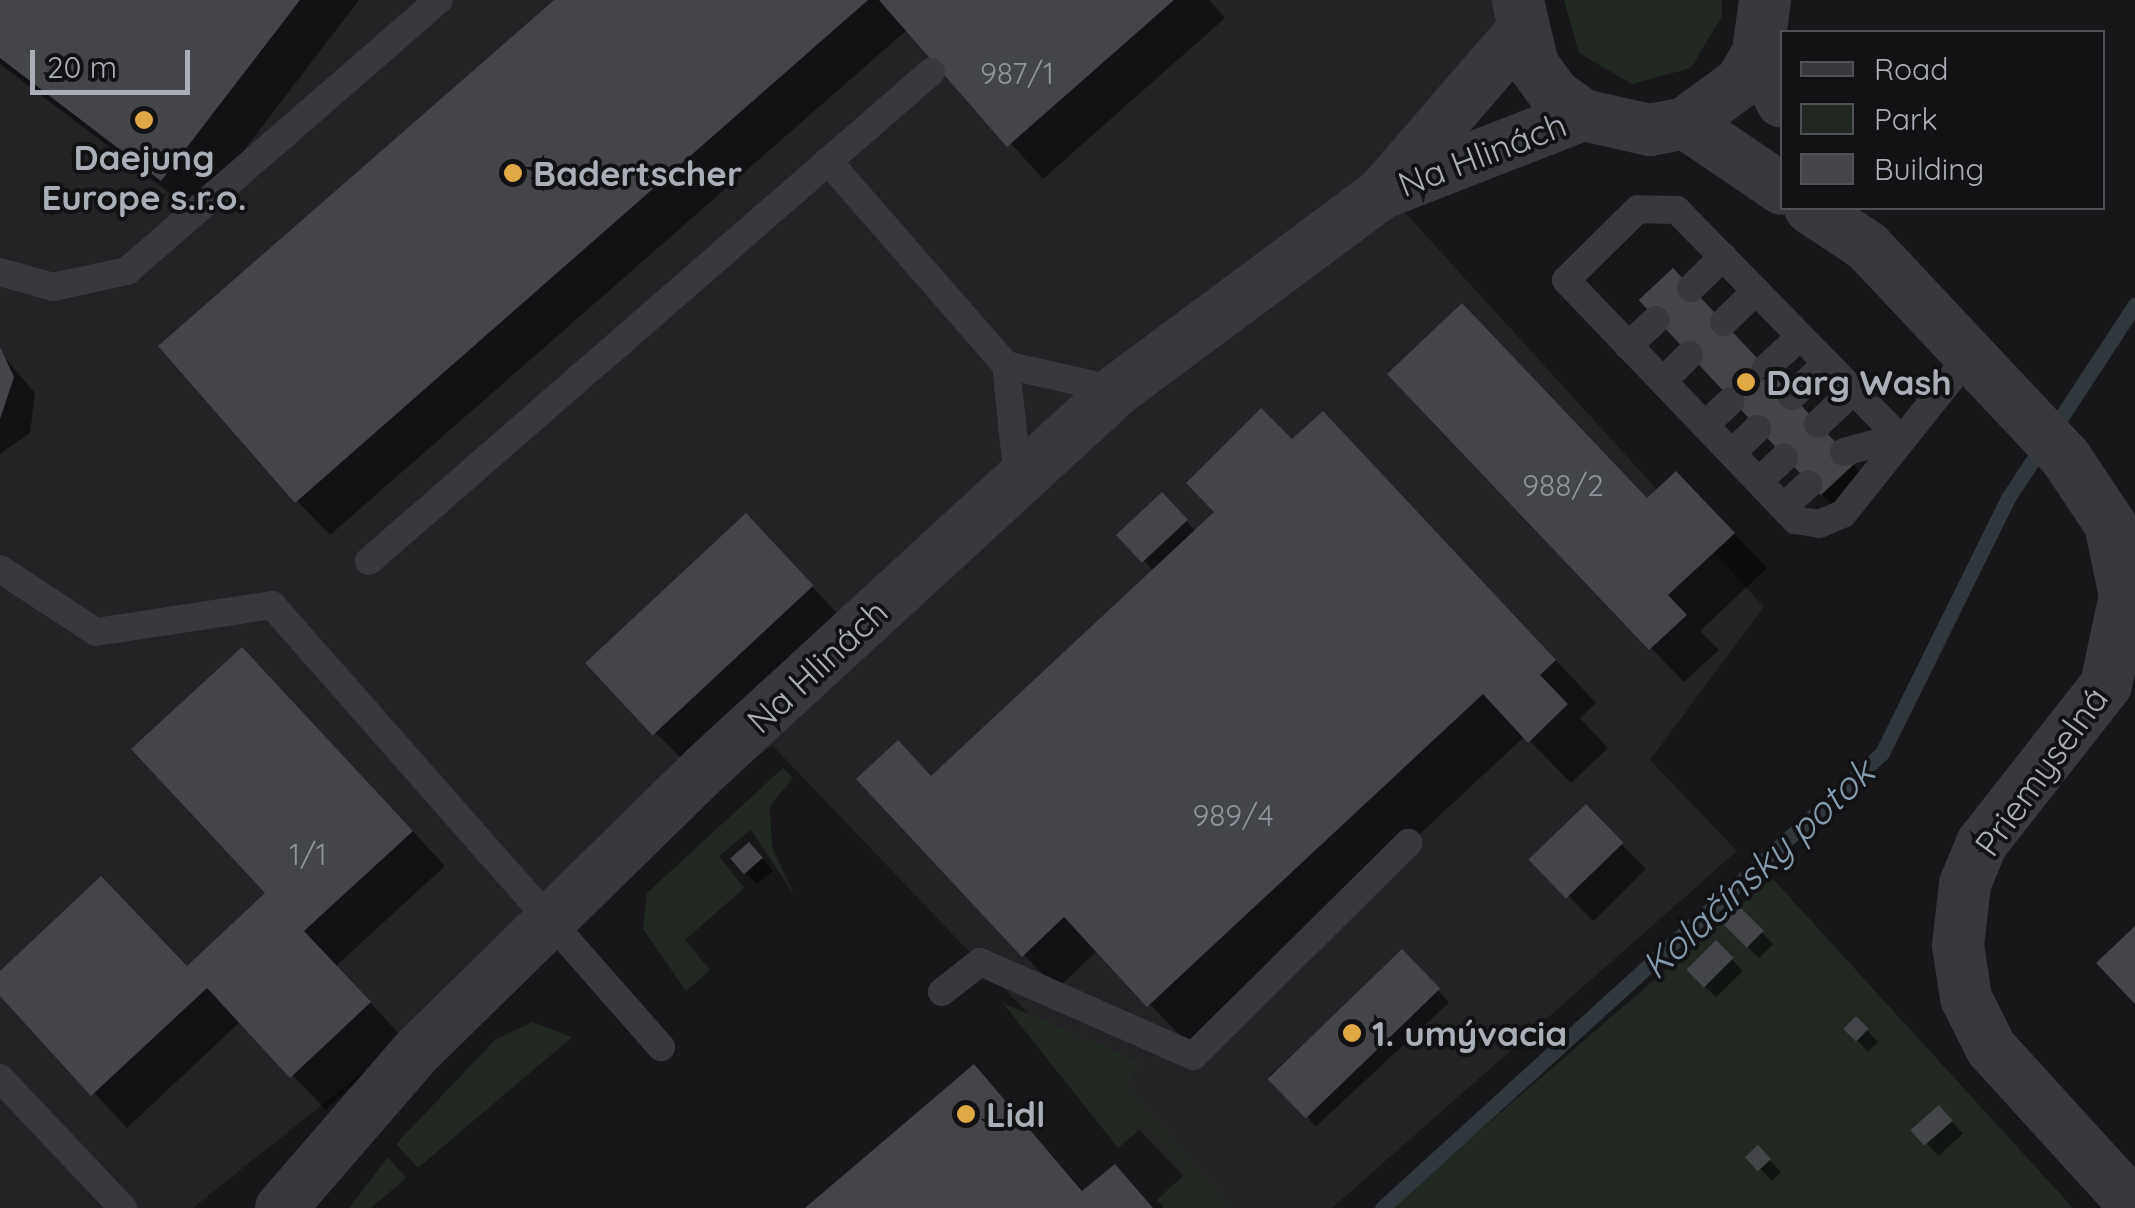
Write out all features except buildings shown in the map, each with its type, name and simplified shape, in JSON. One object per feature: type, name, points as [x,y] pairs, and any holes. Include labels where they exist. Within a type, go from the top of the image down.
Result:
[{"type":"street","points":[[1520,16],[1554,94],[1582,115],[1633,129],[1685,123],[1741,82],[1758,52],[1765,0]]},
{"type":"street","name":"Na Hlinách","points":[[1382,193],[1520,16]]},
{"type":"street","points":[[1758,52],[1780,98]]},
{"type":"street","name":"Na Hlinách","points":[[278,1201],[548,918],[1117,390],[1382,193],[1582,115]]},
{"type":"street","points":[[1685,123],[1780,188]]},
{"type":"street","name":"Priemyselná","points":[[1815,210],[1855,227],[2066,458],[2110,524],[2124,596],[2119,647],[2086,720],[1982,842],[1965,884],[1958,945],[1966,998],[1991,1048],[2135,1206]]},
{"type":"lane","points":[[0,272],[53,287],[127,272],[439,0]]},
{"type":"lane","points":[[369,560],[931,72]]},
{"type":"lane","points":[[828,161],[1006,365],[1018,481]]},
{"type":"lane","points":[[1899,438],[1677,210],[1638,209],[1566,280],[1784,507],[1820,524],[1843,514],[1899,438],[1970,355]]},
{"type":"lane","points":[[1691,288],[1723,257]]},
{"type":"lane","points":[[1724,322],[1756,291]]},
{"type":"lane","points":[[1628,346],[1656,320]]},
{"type":"lane","points":[[1766,368],[1800,336]]},
{"type":"lane","points":[[1662,381],[1689,355]]},
{"type":"lane","points":[[1792,396],[1826,363]]},
{"type":"lane","points":[[1006,365],[1117,390]]},
{"type":"lane","points":[[1818,424],[1853,391]]},
{"type":"lane","points":[[1705,425],[1731,401]]},
{"type":"lane","points":[[1732,454],[1757,430]]},
{"type":"lane","points":[[1844,452],[1899,438]]},
{"type":"lane","points":[[1759,481],[1784,458]]},
{"type":"lane","points":[[1784,507],[1808,485]]},
{"type":"lane","points":[[0,568],[96,632],[272,605],[661,1047]]},
{"type":"lane","points":[[942,992],[980,962],[1194,1056],[1408,842]]},
{"type":"lane","points":[[0,1078],[123,1208]]},
{"type":"shaded area","points":[[0,0],[1525,0],[1379,184],[1764,607],[1650,760],[1737,851],[1332,1208],[1214,1208],[772,745],[193,1208],[0,1208]]},
{"type":"green space","points":[[1564,0],[1722,0],[1722,16],[1691,68],[1632,84],[1579,53]]},
{"type":"green space","points":[[783,768],[793,778],[770,806],[772,848],[795,896],[751,830],[719,856],[744,888],[685,940],[710,970],[686,991],[643,929],[647,893]]},
{"type":"green space","points":[[1772,878],[2073,1208],[1390,1208]]},
{"type":"green space","points":[[1003,1003],[1142,1063],[1126,1084],[1231,1208],[1164,1208],[1157,1200],[1187,1172],[1145,1125],[1118,1148]]},
{"type":"green space","points":[[532,1022],[572,1037],[418,1168],[396,1144],[495,1040]]},
{"type":"green space","points":[[388,1157],[406,1178],[371,1208],[349,1208]]},
{"type":"waterway","name":"Kolačínsky potok","points":[[1382,1208],[1882,753],[2008,498],[2135,305]]},
{"type":"place","name":"Daejung Europe s.r.o.","points":[[144,120]]},
{"type":"place","name":"Badertscher","points":[[513,173]]},
{"type":"place","name":"Darg Wash","points":[[1746,382]]},
{"type":"place","name":"1. umývacia","points":[[1352,1033]]},
{"type":"place","name":"Lidl","points":[[966,1114]]}]
